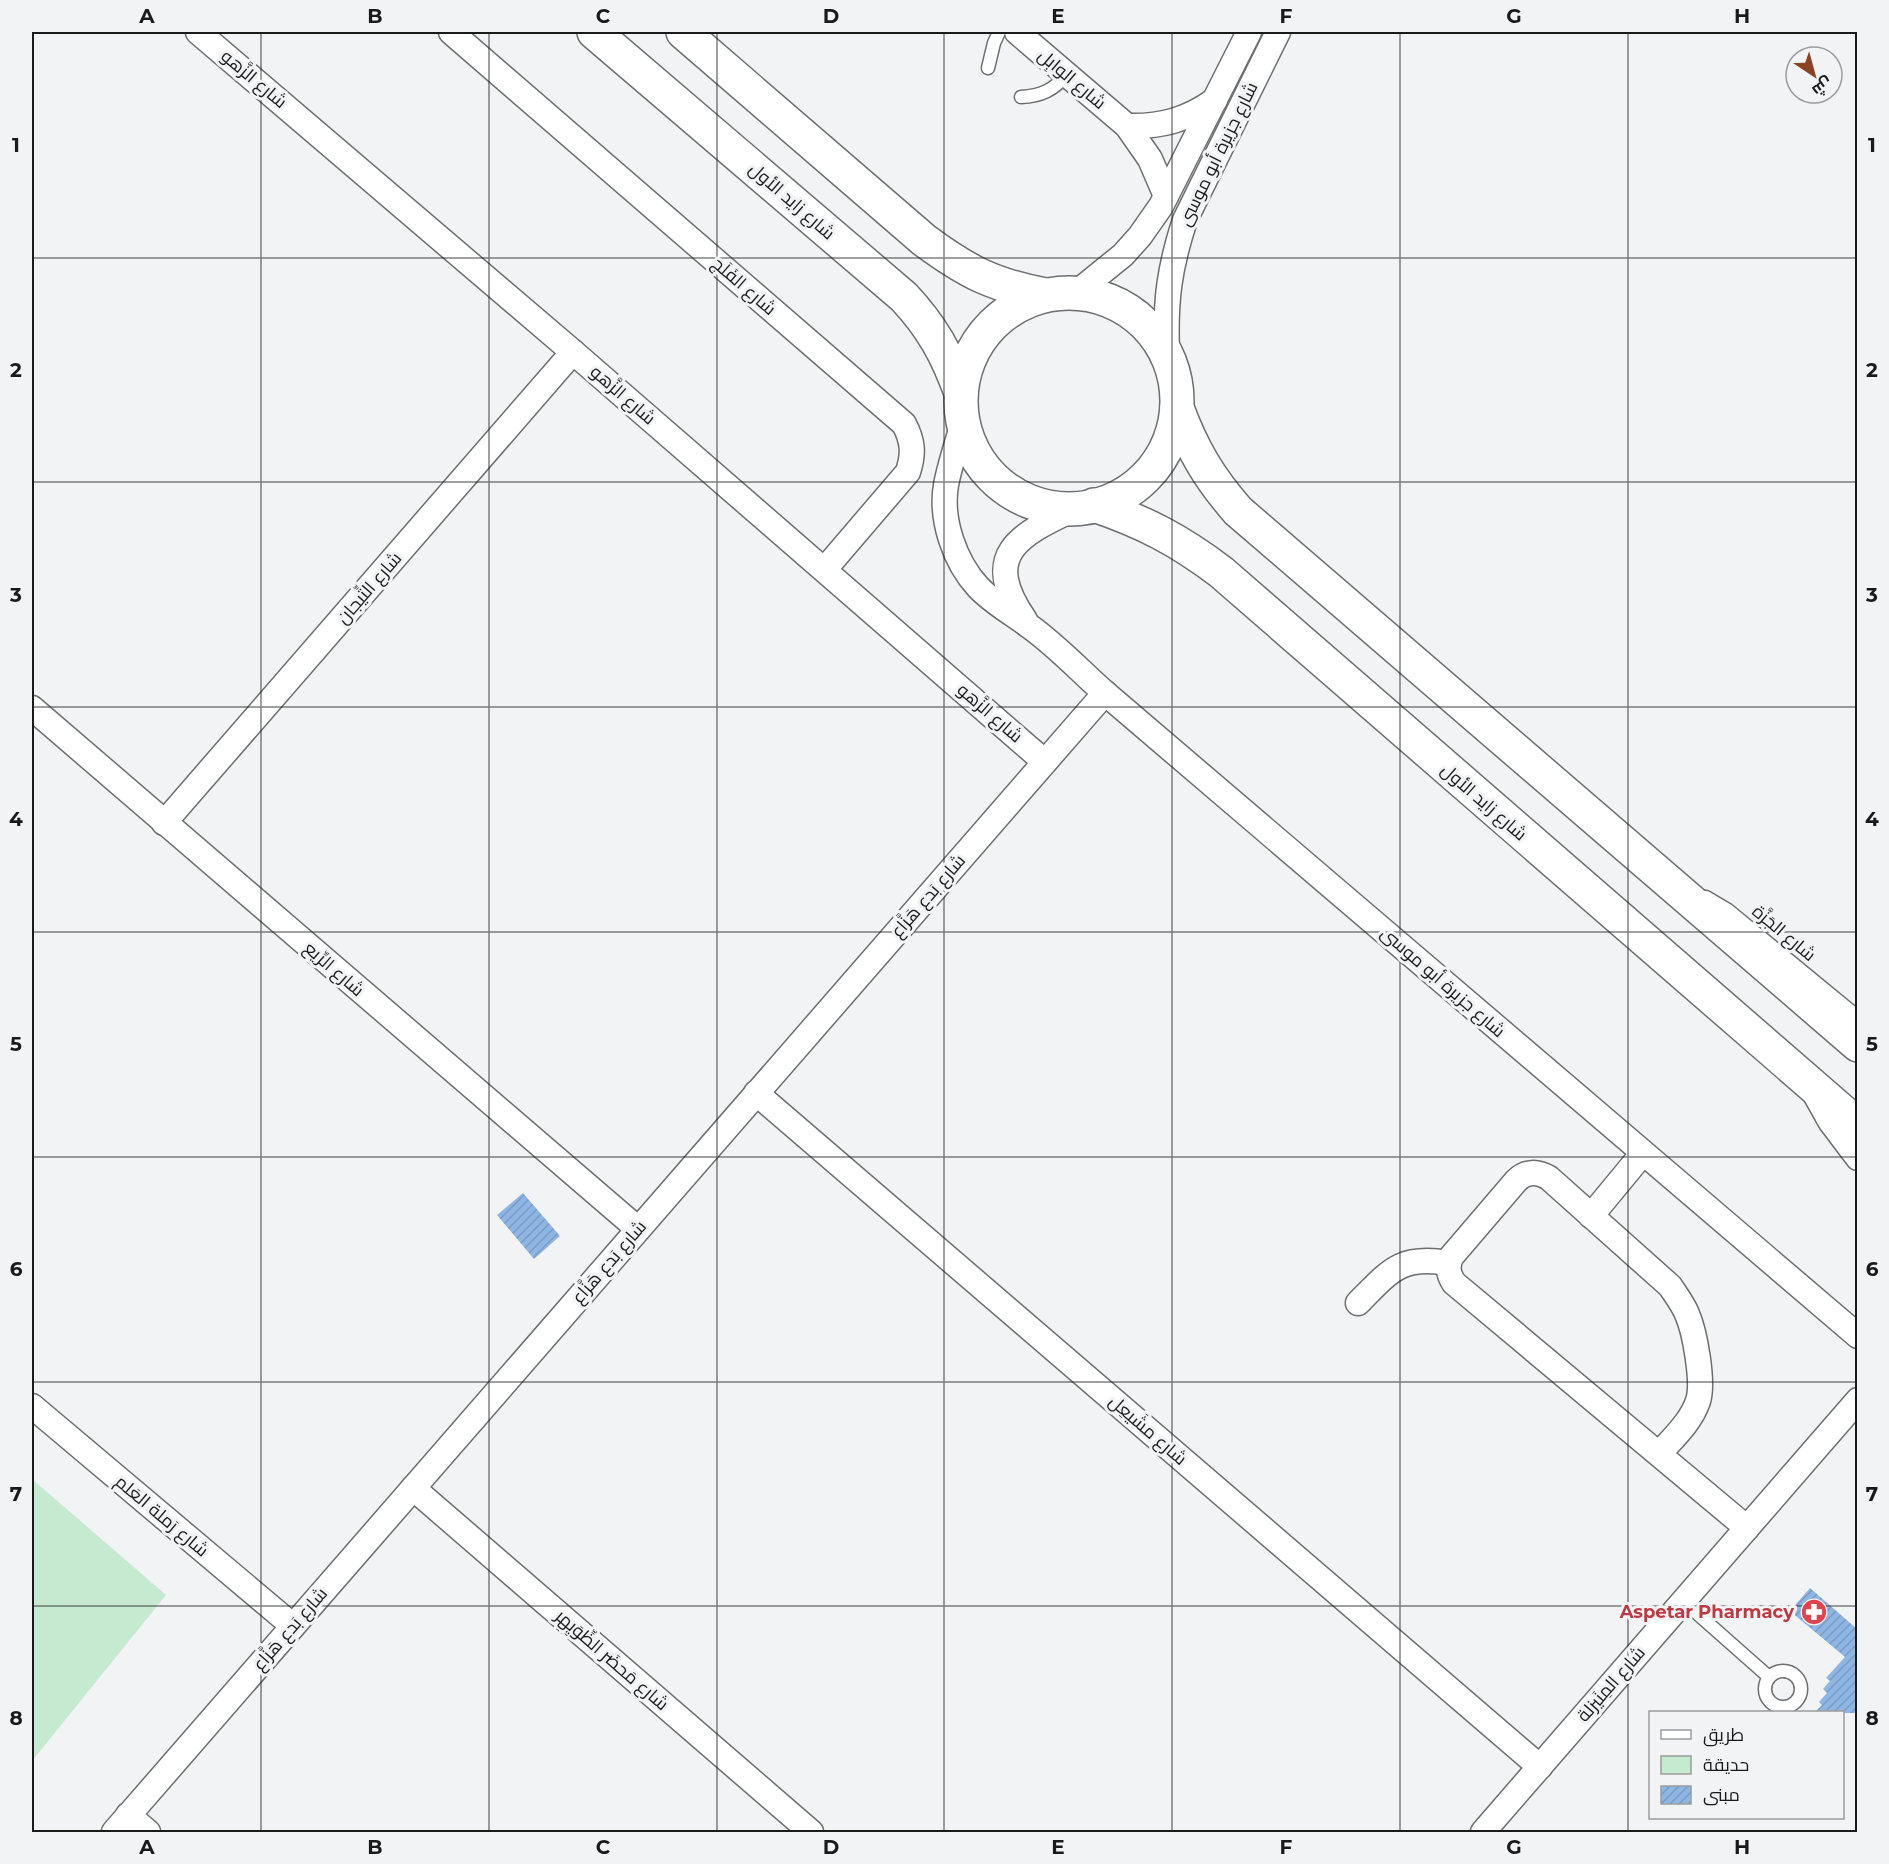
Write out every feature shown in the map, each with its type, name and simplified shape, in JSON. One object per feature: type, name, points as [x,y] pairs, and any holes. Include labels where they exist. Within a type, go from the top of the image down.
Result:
[{"type":"main road","name":"شارع زايد الأول","points":[[594,32],[904,297],[923,318],[939,341],[952,366],[968,440],[975,455],[997,482],[1011,492],[1042,505],[1085,507],[1128,517],[1192,550],[1221,572],[1857,1125]]},
{"type":"main road","points":[[683,32],[924,240],[951,260],[1012,289],[1095,295],[1113,302],[1144,322],[1167,353],[1176,389],[1177,408],[1187,436],[1218,489],[1238,511],[1857,1045]]},
{"type":"main road","points":[[962,408],[964,373],[981,338],[1009,311],[1027,301],[1060,294]]},
{"type":"main road","points":[[1085,507],[1112,499],[1129,490],[1145,477],[1157,463],[1170,436],[1177,408]]},
{"type":"street","name":"شارع الزَّهو","points":[[198,32],[825,569],[1045,762]]},
{"type":"street","name":"شارع الفَلَج","points":[[451,32],[904,424],[913,447],[908,471],[825,569]]},
{"type":"street","name":"شارع الوابِل","points":[[1017,32],[1127,126],[1150,159],[1166,196]]},
{"type":"street","name":"شارع جزيرة أبو موسى","points":[[1060,294],[1123,255],[1140,236],[1161,206],[1249,32]]},
{"type":"street","name":"شارع جزيرة أبو موسى","points":[[1167,353],[1168,285],[1174,252],[1185,220],[1278,32]]},
{"type":"street","points":[[1127,126],[1155,125],[1183,119],[1216,99]]},
{"type":"street","name":"شارع التِّيجان","points":[[164,823],[573,352]]},
{"type":"street","name":"شارع جزيرة أبو موسى","points":[[962,408],[945,488],[946,516],[952,543],[961,565],[978,588],[1001,608],[1030,626],[1105,693],[1857,1336]]},
{"type":"street","name":"شارع جزيرة أبو موسى","points":[[1030,626],[1014,604],[1006,584],[1004,567],[1009,554],[1023,538],[1042,524],[1085,507]]},
{"type":"street","name":"شارع بَدع هَزَّاع","points":[[121,1824],[1105,693]]},
{"type":"street","name":"شارع الرِّيع","points":[[32,708],[638,1229]]},
{"type":"street","points":[[1809,1084],[1830,1121],[1857,1158]]},
{"type":"street","name":"شارع مشَيعِل","points":[[756,1093],[1540,1767]]},
{"type":"street","points":[[1591,1215],[1643,1153]]},
{"type":"street","points":[[1659,1454],[1693,1413],[1700,1394],[1700,1377],[1693,1329],[1687,1314],[1670,1286],[1549,1178],[1538,1173],[1526,1174],[1516,1181],[1455,1252],[1448,1263],[1449,1276],[1454,1283],[1747,1528]]},
{"type":"street","points":[[1359,1303],[1390,1270],[1421,1261],[1448,1263]]},
{"type":"street","name":"شارع المِنَيزلة","points":[[1483,1833],[1857,1400]]},
{"type":"street","name":"شارع رَملة العَلم","points":[[32,1406],[293,1626]]},
{"type":"street","name":"شارع مَحضَر الظِّوَيِهِر","points":[[413,1488],[811,1833]]},
{"type":"street","points":[[121,1824],[148,1833]]},
{"type":"lane","points":[[988,68],[999,32]]},
{"type":"lane","points":[[1021,97],[1032,97],[1052,90],[1066,75]]},
{"type":"lane","name":"شارع الجَزَّة","points":[[1680,891],[1705,897],[1728,910],[1857,1017]]},
{"type":"lane","points":[[1683,1601],[1769,1677]]},
{"type":"green space","points":[[32,1479],[166,1595],[32,1761]]},
{"type":"building","points":[[523,1193],[560,1236],[534,1259],[497,1215]]},
{"type":"building","points":[[1810,1588],[1857,1629],[1857,1713],[1816,1711],[1822,1705],[1819,1702],[1827,1693],[1823,1689],[1830,1681],[1826,1678],[1845,1657],[1790,1611]]},
{"type":"place","name":"Aspetar Pharmacy","points":[[1814,1612]]}]
